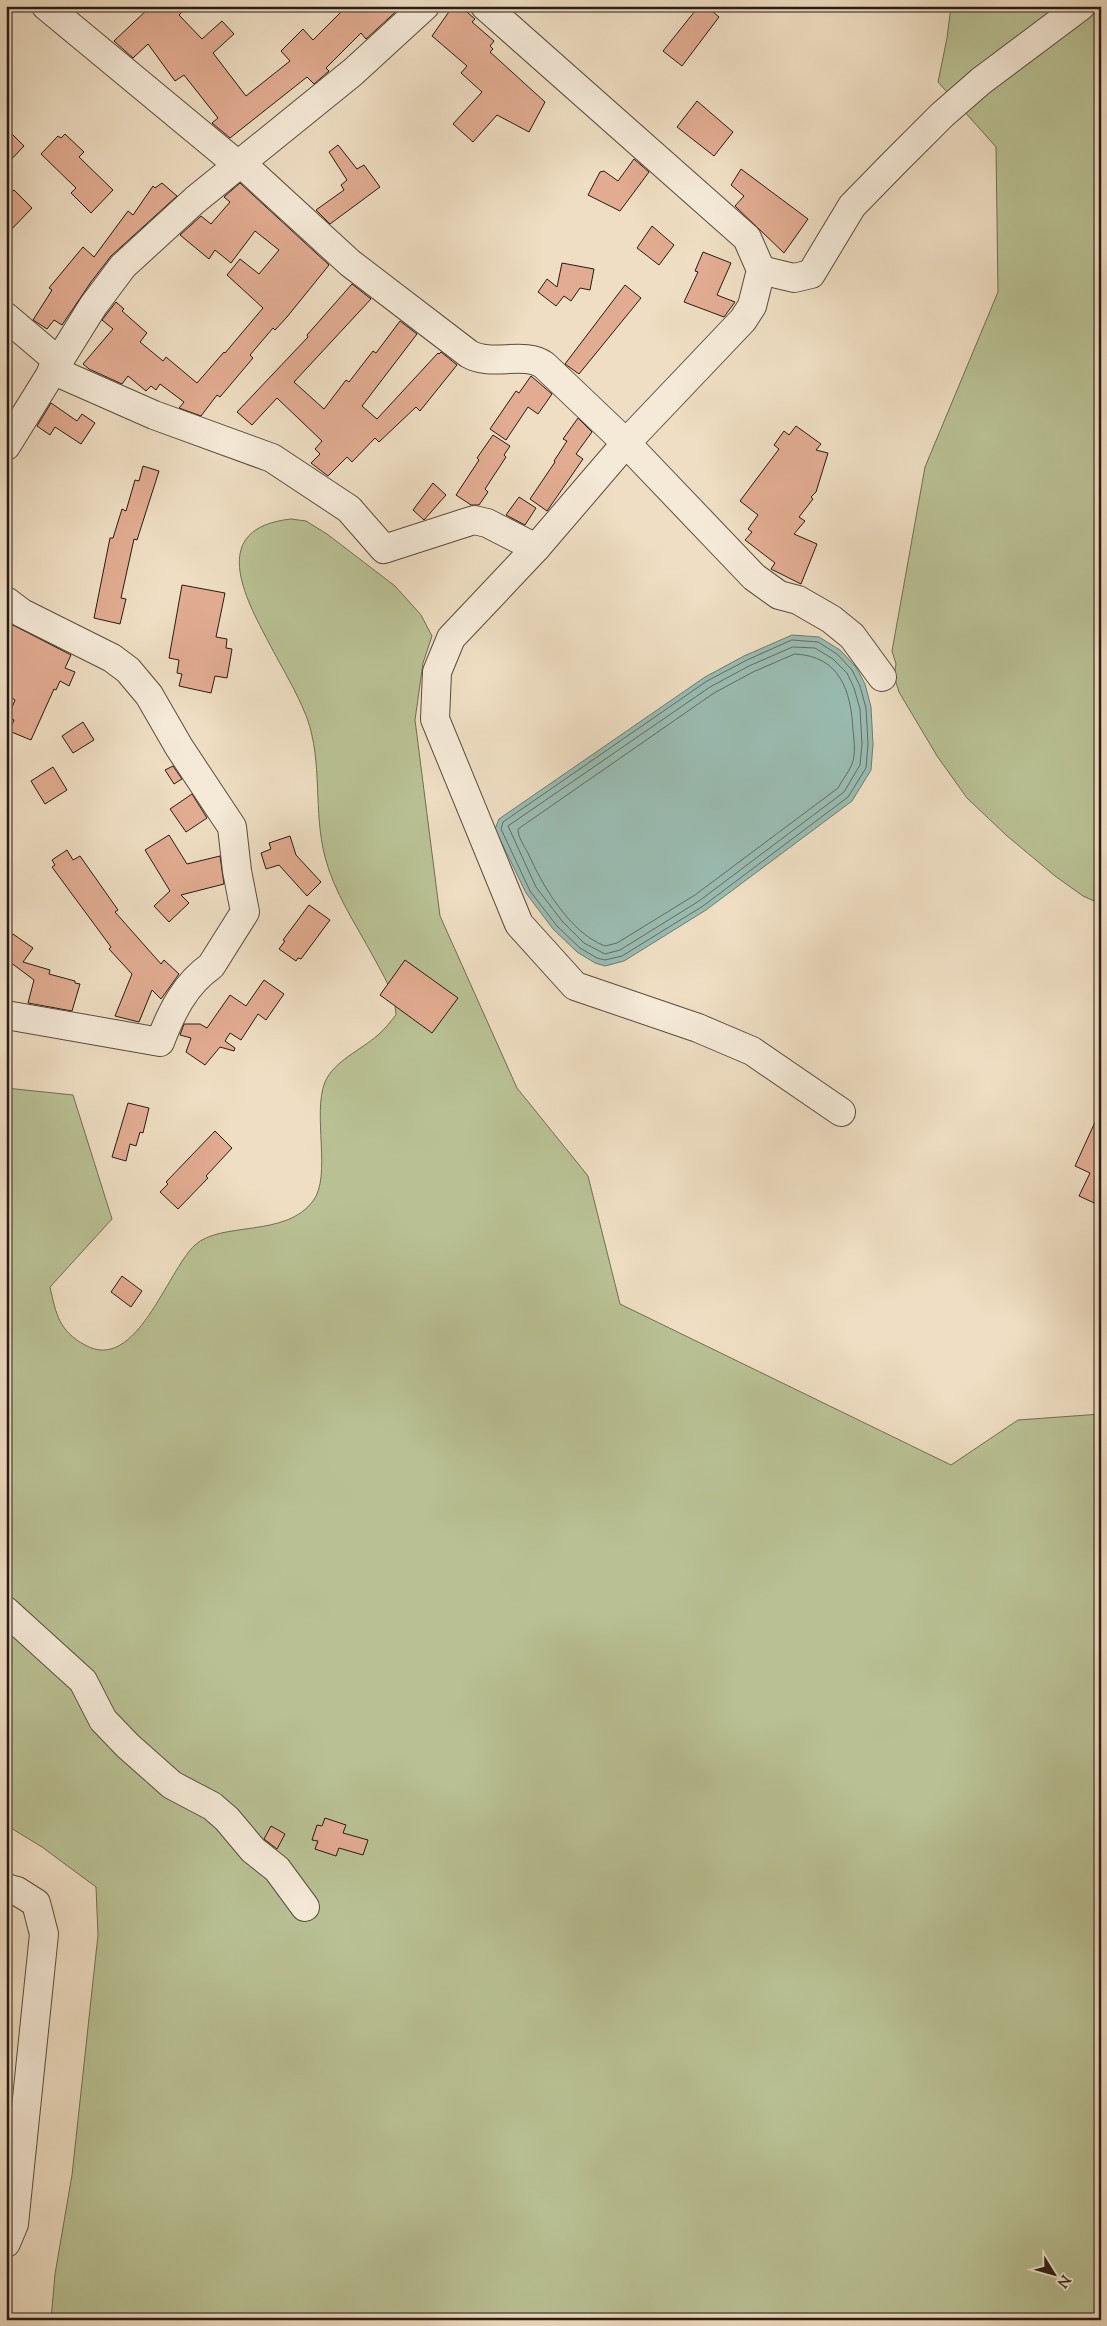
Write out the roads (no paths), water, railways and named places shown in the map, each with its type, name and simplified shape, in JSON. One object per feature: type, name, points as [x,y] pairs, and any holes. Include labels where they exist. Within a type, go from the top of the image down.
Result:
[{"type":"street","points":[[46,6],[239,164],[350,263],[468,354],[476,358],[489,360],[539,362],[626,443],[754,576],[779,594],[798,600],[831,619],[852,636],[882,677]]},
{"type":"street","points":[[6,446],[92,306],[123,266],[145,244],[239,164],[353,72],[424,6]]},
{"type":"street","points":[[485,6],[747,238],[761,270],[752,306],[743,320],[626,443],[536,548],[451,638],[437,672],[435,719],[519,924],[575,986],[698,1028],[752,1051],[842,1112]]},
{"type":"street","points":[[761,270],[794,278],[811,274],[852,206],[942,115],[981,81],[1081,6]]},
{"type":"street","points":[[6,317],[55,365],[154,415],[272,458],[349,509],[384,548],[474,520],[487,523],[536,548]]},
{"type":"street","points":[[6,601],[22,613],[112,658],[128,670],[149,695],[180,747],[232,826],[237,870],[245,912],[211,966],[183,994],[160,1042],[6,1015]]},
{"type":"street","points":[[6,1611],[83,1681],[103,1720],[128,1746],[172,1785],[212,1806],[227,1819],[253,1850],[277,1869],[305,1907]]},
{"type":"street","points":[[6,1888],[17,1891],[36,1903],[44,1934],[11,2215],[6,2243]]},
{"type":"water","points":[[792,635],[819,637],[840,650],[856,667],[865,684],[871,707],[873,744],[871,770],[852,801],[706,910],[624,961],[605,966],[595,963],[577,952],[553,929],[526,893],[495,829],[499,819],[705,677],[744,656]]}]
